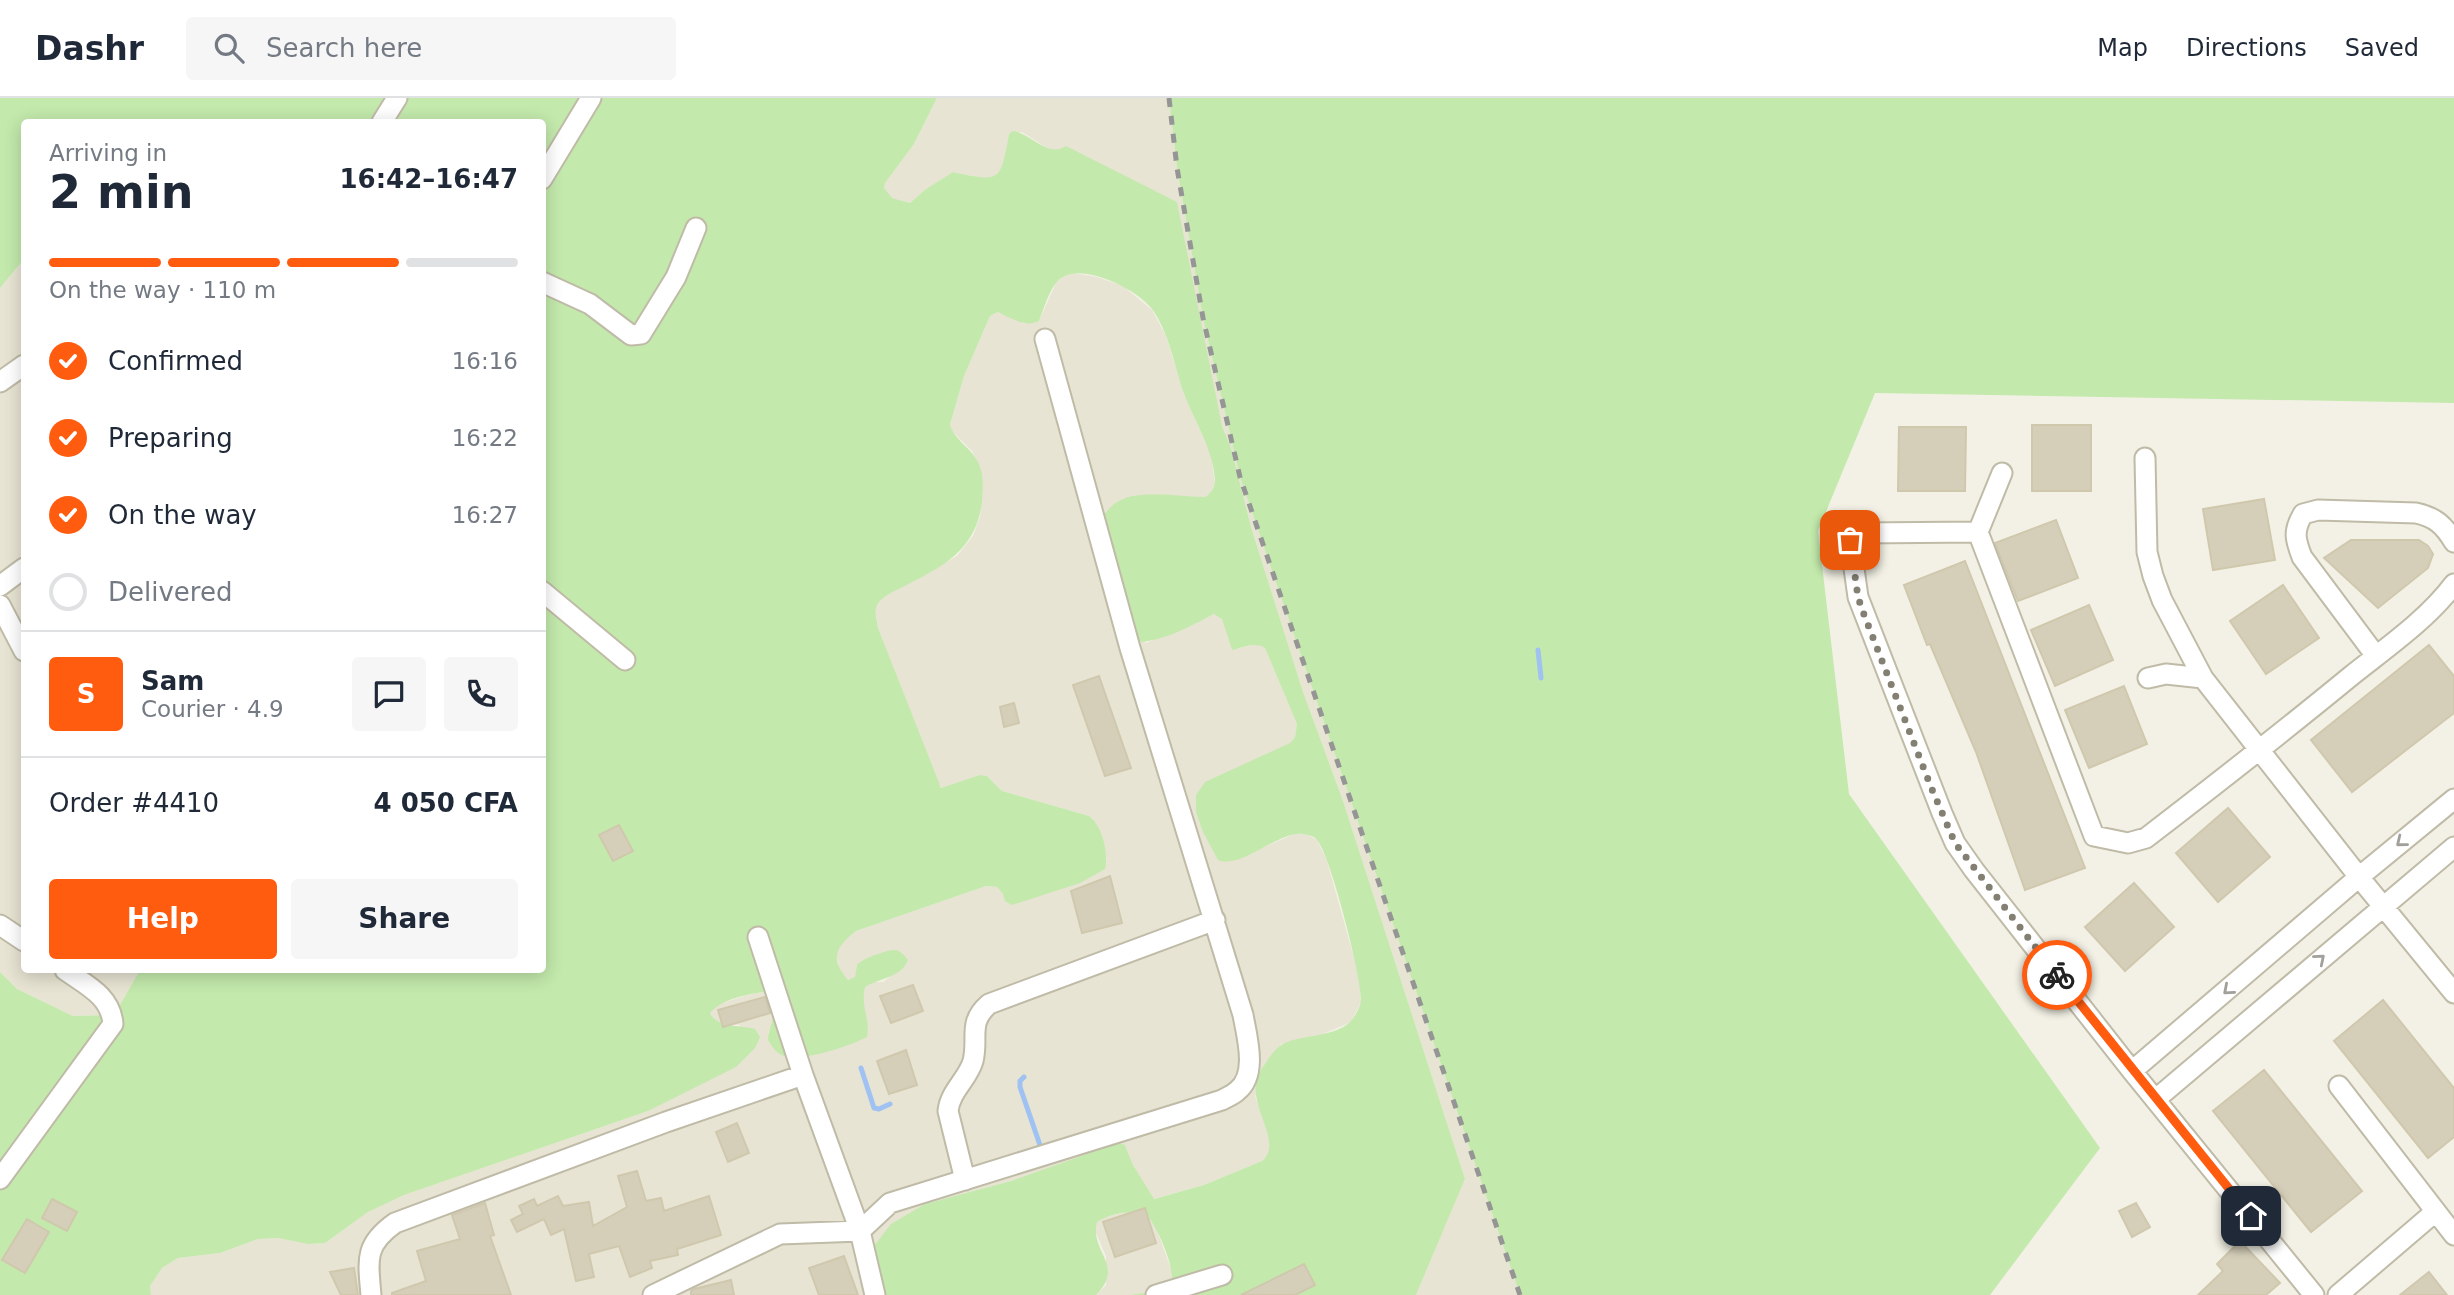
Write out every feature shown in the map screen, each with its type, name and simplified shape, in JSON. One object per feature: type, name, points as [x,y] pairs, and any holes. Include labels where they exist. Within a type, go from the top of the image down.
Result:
[{"type":"street","points":[[384,119],[397,98]]},
{"type":"street","points":[[546,172],[591,98]]},
{"type":"street","points":[[546,284],[590,304],[632,335],[641,334],[676,277],[696,228]]},
{"type":"street","points":[[653,1295],[780,1234],[860,1231],[890,1203],[1222,1100],[1239,1090],[1247,1076],[1250,1051],[1243,1015],[1130,648],[1045,339]]},
{"type":"street","points":[[0,382],[21,367]]},
{"type":"street","points":[[2145,458],[2147,552],[2153,576],[2162,600],[2203,678],[2454,993]]},
{"type":"street","points":[[2002,473],[1978,533],[2094,836],[2127,843],[2146,838],[2261,750],[2376,656],[2442,600],[2454,584]]},
{"type":"street","points":[[2376,656],[2302,557],[2296,542],[2295,526],[2303,514],[2318,510],[2416,513],[2431,516],[2445,526],[2454,542]]},
{"type":"street","points":[[1978,533],[1860,533],[1850,540],[1849,547],[1858,597],[1955,843],[2133,1071],[2314,1295]]},
{"type":"street","points":[[0,586],[21,570]]},
{"type":"street","points":[[546,594],[625,660]]},
{"type":"street","points":[[0,605],[21,645]]},
{"type":"street","points":[[2148,678],[2166,674],[2203,678]]},
{"type":"street","points":[[2133,1071],[2454,799]]},
{"type":"street","points":[[2156,1099],[2454,847]]},
{"type":"street","points":[[965,1180],[948,1111],[949,1101],[972,1065],[975,1025],[979,1013],[989,1004],[1215,920]]},
{"type":"street","points":[[0,925],[21,939]]},
{"type":"street","points":[[758,937],[803,1075],[860,1231],[874,1295]]},
{"type":"street","points":[[0,1179],[113,1024],[106,999],[69,973]]},
{"type":"street","points":[[371,1295],[368,1259],[372,1246],[381,1233],[395,1223],[666,1122],[803,1075]]},
{"type":"street","points":[[2339,1086],[2454,1235]]},
{"type":"street","points":[[2338,1295],[2435,1212]]},
{"type":"street","points":[[1158,1295],[1222,1275]]},
{"type":"shaded area","points":[[937,98],[1169,98],[1177,168],[1203,318],[1240,477],[1520,1295],[1416,1295],[1465,1179],[1343,801],[1303,692],[1251,527],[1231,448],[1222,426],[1059,150],[1052,151],[1022,132],[1009,134],[1003,168],[995,178],[953,172],[910,203],[891,198],[884,188],[885,183],[914,144]]},
{"type":"shaded area","points":[[21,263],[21,973],[138,973],[117,1010],[111,1015],[73,1016],[17,989],[0,972],[0,288]]},
{"type":"shaded area","points":[[1073,273],[1097,277],[1123,286],[1152,310],[1166,336],[1184,395],[1211,455],[1215,484],[1210,495],[1140,496],[1123,499],[1145,643],[1214,614],[1222,618],[1232,650],[1253,645],[1265,648],[1297,724],[1295,737],[1290,743],[1196,795],[1196,812],[1202,830],[1237,859],[1294,834],[1306,834],[1317,840],[1327,861],[1359,976],[1361,1002],[1351,1022],[1323,1034],[1281,1044],[1255,1096],[1268,1133],[1270,1146],[1267,1156],[1262,1161],[1204,1185],[1153,1199],[1133,1165],[1125,1145],[1011,1181],[925,1204],[871,1295],[151,1295],[150,1286],[162,1268],[178,1258],[220,1253],[258,1239],[278,1238],[308,1244],[325,1243],[368,1212],[404,1195],[648,1111],[741,1025],[721,1024],[713,1018],[710,1013],[716,1005],[763,992],[770,998],[775,1012],[768,1033],[868,1031],[862,999],[865,987],[873,982],[883,982],[905,966],[856,966],[856,977],[848,980],[840,971],[836,954],[840,944],[856,931],[986,886],[997,887],[1003,894],[1107,860],[1098,829],[1089,816],[1002,791],[987,776],[980,775],[942,788],[936,779],[878,628],[875,609],[877,601],[957,556],[973,536],[980,517],[983,492],[980,466],[972,451],[950,426],[964,376],[990,316],[998,312],[1024,323],[1039,321],[1056,283],[1062,277]]},
{"type":"shaded area","points":[[1133,1211],[1146,1213],[1155,1225],[1173,1275],[1172,1284],[1166,1290],[1129,1295],[1096,1295],[1106,1285],[1106,1256],[1095,1230],[1097,1222],[1105,1217]]},
{"type":"green space","points":[[0,98],[937,98],[914,144],[885,183],[884,188],[892,198],[910,203],[953,172],[981,177],[996,175],[1003,162],[1009,134],[1013,131],[1053,149],[1066,146],[1177,202],[1222,426],[1231,448],[1251,527],[1465,1179],[1416,1295],[1129,1295],[1166,1290],[1172,1284],[1168,1257],[1155,1228],[1146,1213],[1134,1212],[1114,1215],[1097,1222],[1096,1233],[1108,1275],[1096,1295],[871,1295],[870,1251],[891,1224],[925,1204],[1011,1181],[1118,1143],[1125,1145],[1133,1165],[1154,1199],[1204,1185],[1262,1161],[1268,1152],[1269,1142],[1256,1092],[1257,1079],[1263,1067],[1275,1050],[1286,1042],[1343,1027],[1354,1017],[1361,1002],[1360,986],[1344,917],[1330,868],[1316,839],[1298,834],[1239,859],[1218,860],[1196,812],[1196,795],[1205,782],[1290,743],[1295,737],[1297,724],[1265,648],[1253,645],[1232,650],[1222,619],[1214,614],[1163,637],[1130,642],[1101,519],[1115,504],[1129,497],[1205,497],[1214,485],[1214,469],[1184,394],[1167,339],[1152,309],[1135,293],[1122,286],[1082,273],[1071,274],[1057,282],[1039,321],[1023,323],[998,312],[990,316],[964,376],[950,425],[981,468],[983,493],[978,521],[970,537],[948,561],[886,596],[878,603],[876,614],[878,628],[941,788],[980,775],[987,776],[1002,791],[1089,816],[1098,826],[1103,840],[1105,869],[1080,883],[1012,905],[1005,901],[997,887],[986,886],[856,931],[837,953],[838,965],[848,980],[855,977],[859,963],[880,953],[896,950],[908,960],[900,971],[865,987],[867,1037],[849,1045],[814,1055],[784,1056],[774,1050],[768,1040],[774,1009],[769,998],[763,992],[734,998],[715,1008],[710,1013],[713,1018],[724,1024],[755,1029],[760,1037],[755,1048],[736,1067],[648,1111],[404,1195],[368,1212],[325,1243],[308,1244],[278,1238],[258,1239],[220,1253],[178,1258],[162,1268],[150,1286],[151,1295],[0,1295],[0,972],[17,989],[73,1016],[111,1015],[117,1010],[138,973],[546,973],[546,119],[21,119],[21,263],[0,288]]},
{"type":"green space","points":[[1169,98],[2454,98],[2454,403],[1875,393],[1818,531],[1849,794],[2100,1148],[1990,1295],[1520,1295],[1240,477],[1203,318],[1177,168]]},
{"type":"building","points":[[2032,425],[2091,425],[2091,491],[2032,491]]},
{"type":"building","points":[[1899,427],[1966,427],[1965,491],[1898,491]]},
{"type":"building","points":[[2264,499],[2275,560],[2213,570],[2203,509]]},
{"type":"building","points":[[2056,520],[2078,578],[2018,601],[1995,543]]},
{"type":"building","points":[[2351,540],[2419,540],[2428,546],[2433,554],[2428,568],[2378,608],[2324,558]]},
{"type":"building","points":[[1965,561],[2085,868],[2025,890],[1976,752],[1930,644],[1927,645],[1904,585]]},
{"type":"building","points":[[2283,585],[2319,638],[2266,674],[2230,621]]},
{"type":"building","points":[[2089,605],[2113,660],[2055,686],[2031,630]]},
{"type":"building","points":[[2429,645],[2454,676],[2454,713],[2352,792],[2311,740]]},
{"type":"building","points":[[1099,676],[1131,768],[1105,776],[1073,685]]},
{"type":"building","points":[[2124,686],[2147,744],[2089,768],[2065,710]]},
{"type":"building","points":[[1014,703],[1019,723],[1004,727],[1000,707]]},
{"type":"building","points":[[2228,808],[2270,857],[2218,902],[2176,853]]},
{"type":"building","points":[[619,825],[633,851],[613,861],[599,835]]},
{"type":"building","points":[[1110,876],[1122,923],[1082,933],[1071,891]]},
{"type":"building","points":[[2134,883],[2174,927],[2125,971],[2085,927]]},
{"type":"building","points":[[913,985],[923,1011],[891,1023],[880,996]]},
{"type":"building","points":[[765,997],[770,1013],[723,1027],[718,1010]]},
{"type":"building","points":[[2383,1000],[2454,1088],[2454,1137],[2428,1158],[2334,1041]]},
{"type":"building","points":[[906,1050],[917,1085],[889,1094],[877,1061]]},
{"type":"building","points":[[2264,1070],[2362,1191],[2311,1232],[2213,1111]]},
{"type":"building","points":[[737,1123],[749,1153],[728,1162],[716,1132]]},
{"type":"building","points":[[637,1171],[646,1201],[661,1198],[664,1211],[709,1196],[721,1235],[677,1249],[678,1255],[650,1261],[652,1268],[630,1277],[619,1246],[589,1254],[594,1277],[576,1281],[564,1229],[551,1235],[544,1219],[517,1232],[511,1220],[523,1214],[519,1206],[534,1199],[537,1206],[558,1196],[563,1206],[589,1202],[593,1226],[627,1207],[618,1176]]},
{"type":"building","points":[[52,1199],[77,1212],[67,1231],[42,1218]]},
{"type":"building","points":[[485,1203],[494,1235],[490,1236],[511,1295],[392,1295],[426,1281],[417,1251],[460,1239],[452,1215]]},
{"type":"building","points":[[2136,1203],[2150,1227],[2132,1237],[2119,1211]]},
{"type":"building","points":[[1145,1208],[1156,1243],[1115,1257],[1103,1222]]},
{"type":"building","points":[[27,1219],[49,1232],[25,1273],[2,1260]]},
{"type":"building","points":[[2240,1241],[2280,1283],[2266,1295],[2198,1295],[2223,1271],[2217,1264]]},
{"type":"building","points":[[844,1256],[858,1295],[819,1295],[809,1268]]},
{"type":"building","points":[[1304,1264],[1315,1285],[1295,1295],[1241,1295]]},
{"type":"building","points":[[354,1268],[358,1295],[341,1295],[330,1272]]},
{"type":"building","points":[[2429,1272],[2447,1295],[2400,1295]]},
{"type":"building","points":[[731,1280],[734,1295],[691,1295],[694,1289]]},
{"type":"waterway","points":[[1538,650],[1541,678]]},
{"type":"waterway","points":[[861,1068],[874,1108],[879,1109],[890,1104]]},
{"type":"waterway","points":[[1024,1077],[1020,1081],[1020,1087],[1042,1151]]},
{"type":"railway","points":[[1169,98],[1177,168],[1203,318],[1240,477],[1520,1295]]},
{"type":"way so far","points":[[1850,540],[1858,597],[1863,612],[1955,843],[2057,975]]},
{"type":"route","points":[[2057,975],[2251,1216]]}]
